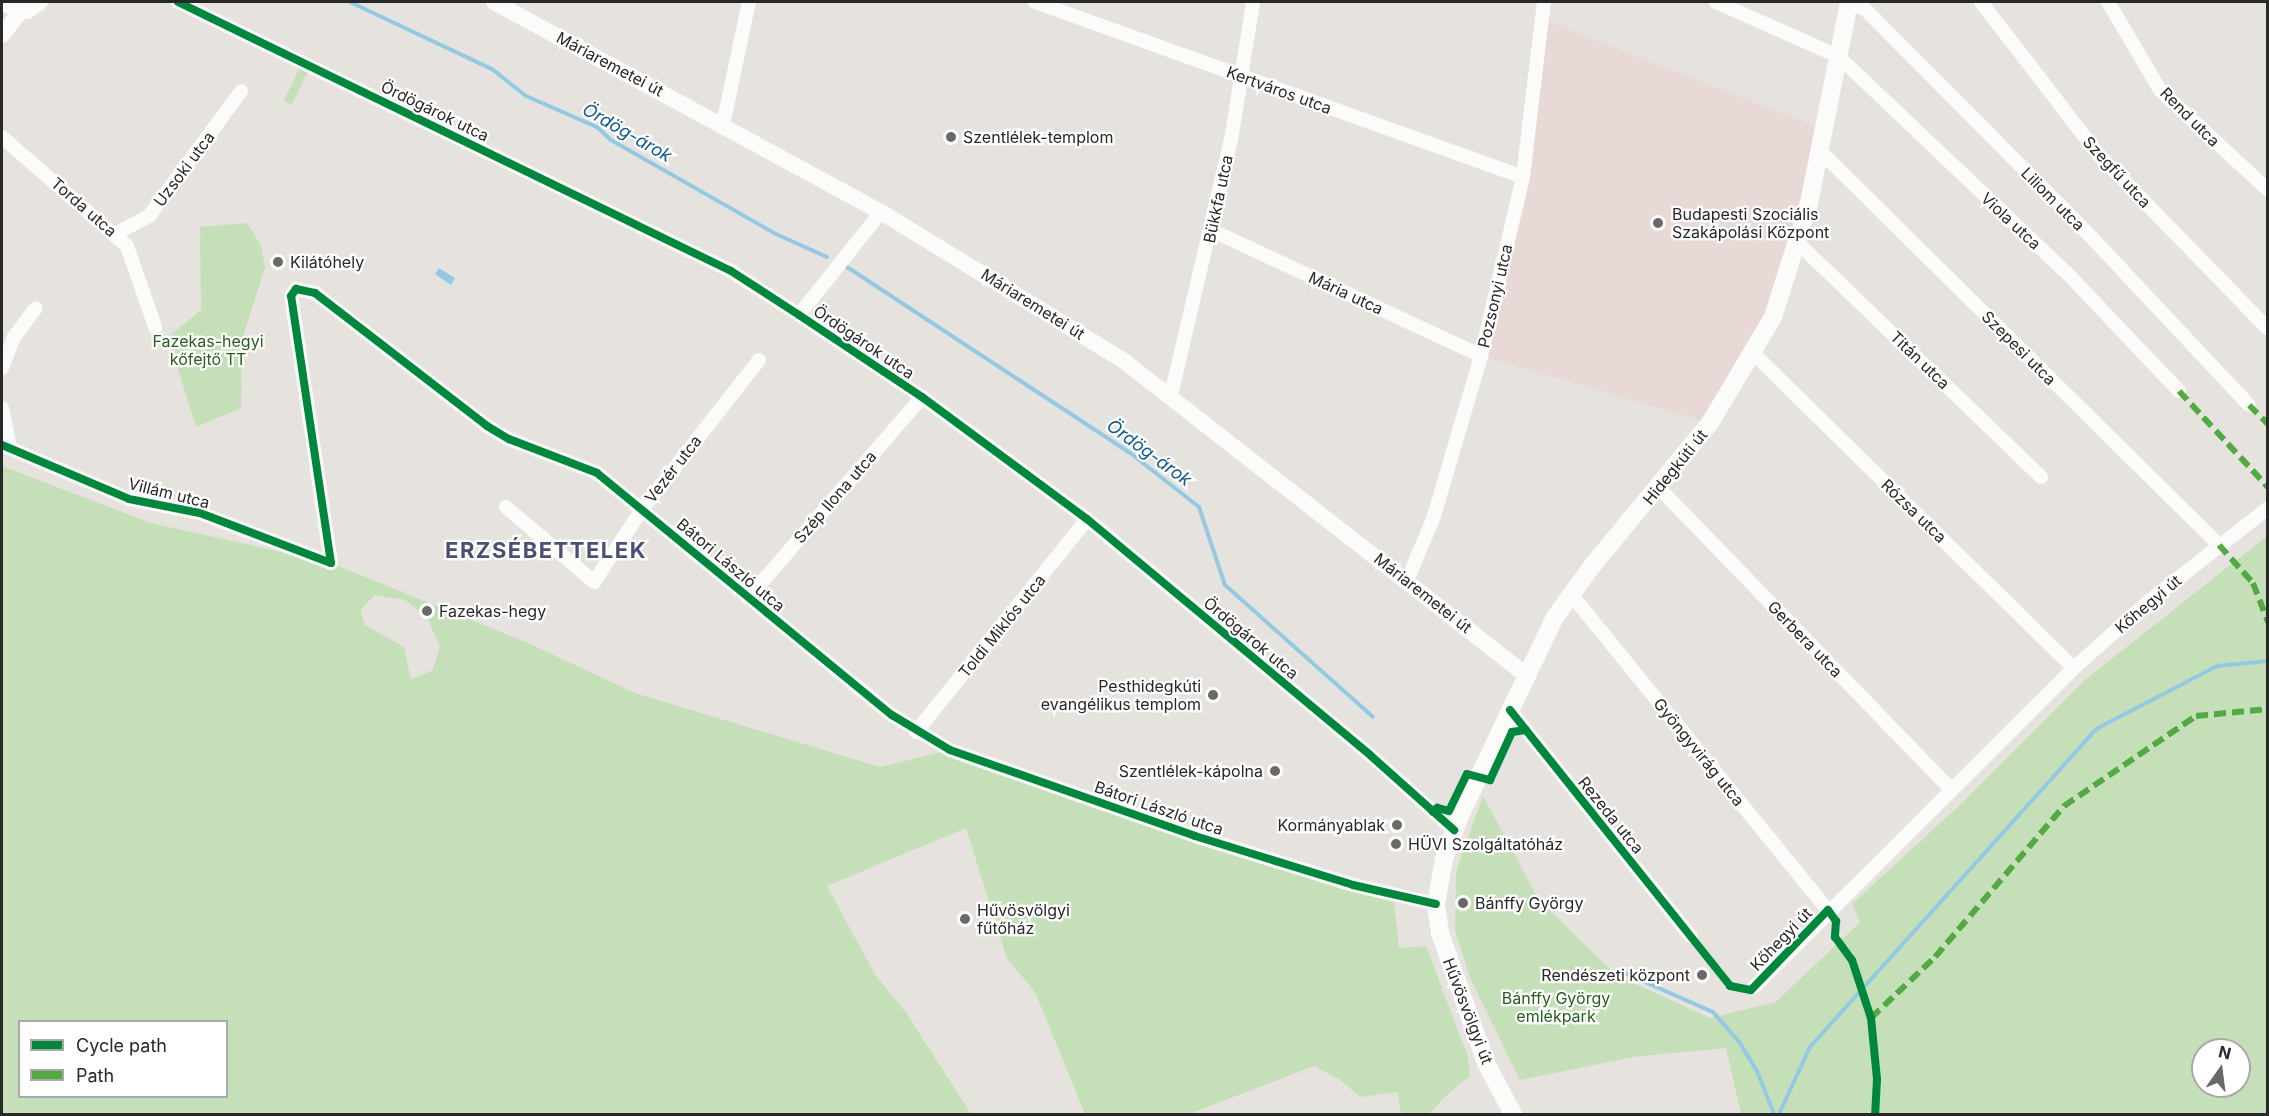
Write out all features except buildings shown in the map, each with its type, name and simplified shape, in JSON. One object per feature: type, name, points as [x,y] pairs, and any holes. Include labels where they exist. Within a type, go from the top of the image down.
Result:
[{"type":"main road","name":"Hidegkúti út","points":[[1436,904],[1439,877],[1454,830],[1526,675],[1570,593],[1659,489],[1710,423],[1754,354],[1773,317],[1799,244],[1849,3]]},
{"type":"main road","name":"Hűvösvölgyi út","points":[[1436,904],[1452,972],[1486,1063],[1513,1114]]},
{"type":"street","points":[[5,16],[32,10],[40,2]]},
{"type":"street","name":"Ördögárok utca","points":[[178,2],[720,266],[799,315],[922,397],[1087,519],[1370,755],[1454,830]]},
{"type":"street","name":"Máriaremetei út","points":[[494,2],[881,212],[1076,330],[1171,395],[1526,675]]},
{"type":"street","points":[[723,125],[749,2]]},
{"type":"street","name":"Kertváros utca","points":[[1035,2],[1524,177]]},
{"type":"street","name":"Bükkfa utca","points":[[1171,395],[1212,230],[1242,76],[1253,2]]},
{"type":"street","name":"Pozsonyi utca","points":[[1407,581],[1434,516],[1481,356],[1524,177],[1544,2]]},
{"type":"street","name":"Viola utca","points":[[1716,2],[1838,56],[2067,273],[2179,391]]},
{"type":"street","name":"Szegfű utca","points":[[1981,2],[2098,154],[2268,329]]},
{"type":"street","name":"Rend utca","points":[[2108,2],[2160,90],[2268,190]]},
{"type":"street","name":"Liliom utca","points":[[1849,3],[1864,8],[2094,240],[2249,405]]},
{"type":"street","name":"Uzsoki utca","points":[[116,234],[149,216],[242,92]]},
{"type":"street","name":"Torda utca","points":[[2,137],[128,246],[155,327]]},
{"type":"street","name":"Szepesi utca","points":[[1819,150],[2219,545]]},
{"type":"street","points":[[799,315],[881,212]]},
{"type":"street","name":"Mária utca","points":[[1212,230],[1481,356]]},
{"type":"street","name":"Titán utca","points":[[1799,244],[2041,477]]},
{"type":"street","name":"Bátori László utca","points":[[331,563],[291,296],[296,289],[315,293],[334,305],[487,426],[509,439],[597,473],[643,507],[748,598],[916,732],[950,750],[1195,836],[1353,885],[1436,904]]},
{"type":"street","points":[[2,368],[14,337],[36,308]]},
{"type":"street","name":"Rózsa utca","points":[[1754,354],[2074,668]]},
{"type":"street","name":"Vezér utca","points":[[506,507],[594,582],[643,507],[759,360]]},
{"type":"street","name":"Szép Ilona utca","points":[[748,598],[922,397]]},
{"type":"street","points":[[2,408],[6,446]]},
{"type":"street","name":"Villám utca","points":[[6,446],[129,499],[201,513],[331,563]]},
{"type":"street","name":"Gerbera utca","points":[[1659,489],[1951,789]]},
{"type":"street","name":"Kőhegyi út","points":[[1754,987],[1828,910],[2074,668],[2219,545],[2268,508]]},
{"type":"street","name":"Toldi Miklós utca","points":[[916,732],[1087,519]]},
{"type":"street","name":"Gyöngyvirág utca","points":[[1570,593],[1828,910]]},
{"type":"street","name":"Rezeda utca","points":[[1510,710],[1691,937]]},
{"type":"shaded area","name":"Budapesti Szociális Szakápolási Központ","points":[[1542,19],[1823,129],[1789,274],[1710,423],[1481,356],[1523,177]]},
{"type":"green space","points":[[302,63],[310,67],[292,104],[287,103],[284,100]]},
{"type":"green space","name":"Fazekas-hegyi kőfejtő TT","points":[[247,223],[261,245],[265,267],[242,340],[241,408],[196,427],[168,337],[201,310],[200,227]]},
{"type":"green space","points":[[2,466],[151,523],[331,563],[528,643],[635,693],[880,767],[950,750],[1394,901],[1399,948],[1426,946],[1468,1057],[1470,1076],[1442,1099],[1430,1114],[1401,1114],[1398,1092],[1360,1097],[1339,1079],[1314,1066],[1189,1114],[1085,1114],[1035,992],[1007,959],[966,828],[827,886],[876,976],[905,1011],[971,1114],[2,1114]],"holes":[[[375,595],[405,600],[427,617],[440,647],[432,671],[411,679],[404,647],[365,625],[360,610]]]},
{"type":"green space","name":"Bánffy György emlékpark","points":[[2267,536],[2267,1114],[1741,1114],[1726,1048],[1633,1057],[1520,1080],[1470,978],[1455,930],[1456,872],[1483,796],[1539,900],[1616,975],[1710,1018],[1776,1002],[1860,922],[1852,904],[1962,803],[2086,679]]},
{"type":"water","points":[[439,268],[455,278],[451,285],[435,274]]},
{"type":"waterway","name":"Ördög-árok","points":[[350,2],[492,69],[526,96],[597,127],[611,140],[776,234],[827,257]]},
{"type":"waterway","name":"Ördög-árok","points":[[847,267],[1129,452],[1199,507],[1225,585],[1373,717]]},
{"type":"waterway","points":[[1779,1114],[1810,1047],[2096,729],[2217,666],[2268,661]]},
{"type":"waterway","name":"Ördög-árok","points":[[1618,970],[1713,1012],[1740,1043],[1757,1071],[1774,1114]]},
{"type":"marked path","points":[[2179,391],[2268,487]]},
{"type":"marked path","points":[[2249,405],[2268,424]]},
{"type":"marked path","points":[[2219,545],[2253,583],[2268,622]]},
{"type":"marked path","points":[[1871,1018],[1935,957],[2064,806],[2196,716],[2268,709]]},
{"type":"cycle path","points":[[178,2],[731,271],[799,315],[922,397],[1087,519],[1370,755],[1454,830]]},
{"type":"cycle path","points":[[2,445],[129,499],[200,513],[331,563],[291,296],[296,289],[315,293],[487,426],[509,439],[597,473],[892,715],[950,750],[1195,836],[1353,885],[1436,904]]},
{"type":"cycle path","points":[[1510,710],[1730,986],[1751,990],[1828,910],[1836,921],[1835,937],[1852,960],[1871,1018],[1877,1079],[1875,1114]]},
{"type":"cycle path","points":[[1433,812],[1437,808],[1449,811],[1467,774],[1490,780],[1512,732],[1526,730]]},
{"type":"place","name":"Szentlélek-templom","points":[[951,137]]},
{"type":"place","name":"Budapesti Szociális Szakápolási Központ","points":[[1658,223]]},
{"type":"place","name":"Kilátóhely","points":[[278,262]]},
{"type":"place","name":"Fazekas-hegy","points":[[427,611]]},
{"type":"place","name":"Pesthidegkúti evangélikus templom","points":[[1213,695]]},
{"type":"place","name":"Szentlélek-kápolna","points":[[1275,771]]},
{"type":"place","name":"Kormányablak","points":[[1397,825]]},
{"type":"place","name":"HÜVI Szolgáltatóház","points":[[1396,844]]},
{"type":"place","name":"Bánffy György","points":[[1463,903]]},
{"type":"place","name":"Hűvösvölgyi fűtőház","points":[[965,919]]},
{"type":"place","name":"Rendészeti központ","points":[[1702,975]]},
{"type":"district","name":"ERZSÉBETTELEK","points":[[546,551]]}]
